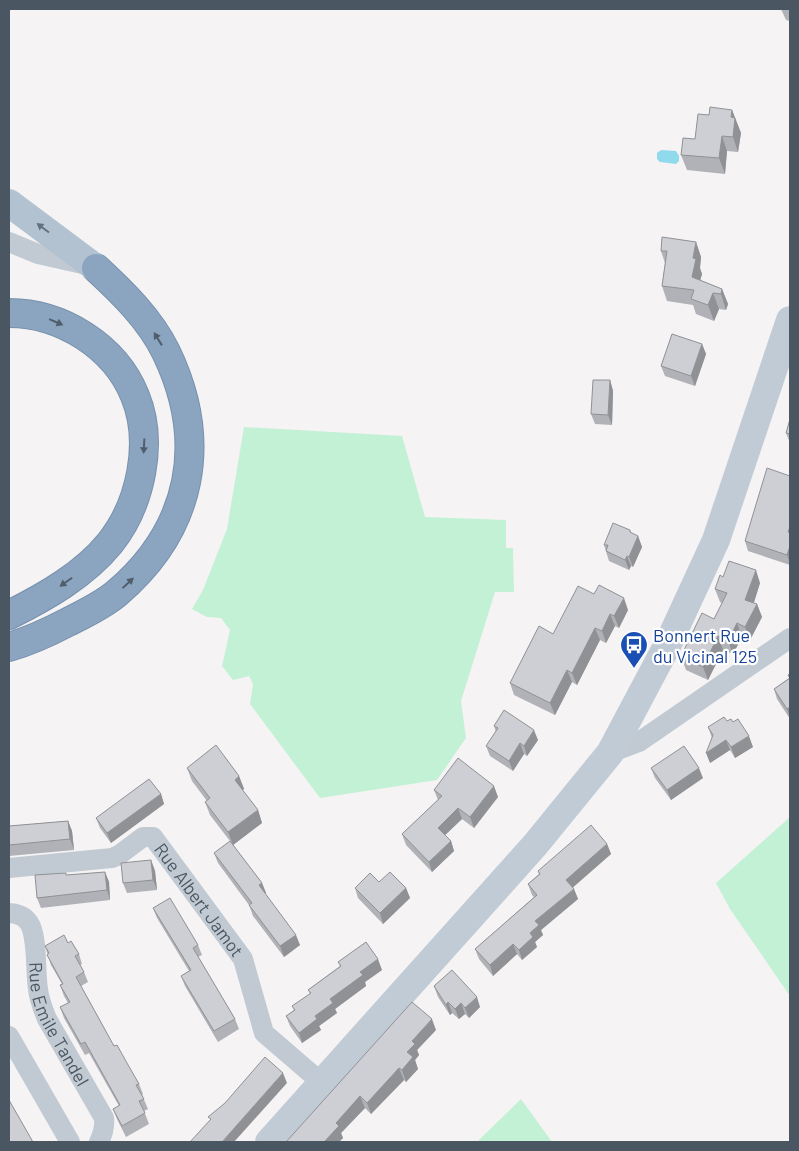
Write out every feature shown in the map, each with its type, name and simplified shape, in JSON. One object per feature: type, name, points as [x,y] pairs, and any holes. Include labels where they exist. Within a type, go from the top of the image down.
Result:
[{"type":"highway","points":[[9,647],[51,631],[84,614],[115,594],[152,557],[167,536],[186,487],[190,437],[188,416],[179,383],[165,350],[146,321],[122,292],[96,268]]},
{"type":"highway","points":[[9,313],[51,319],[84,335],[107,354],[123,375],[135,396],[144,439],[142,465],[135,494],[125,518],[110,542],[90,564],[69,580],[31,604],[9,615]]},
{"type":"main road","points":[[9,203],[96,268]]},
{"type":"street","points":[[9,242],[38,254],[96,268]]},
{"type":"street","points":[[269,1142],[535,845],[610,753],[668,644],[716,540],[790,320]]},
{"type":"street","points":[[610,753],[639,742],[790,638]]},
{"type":"street","name":"Rue Albert Jamot","points":[[9,868],[112,858],[143,837],[153,837],[243,959],[264,1033],[322,1084]]},
{"type":"street","name":"Rue Emile Tandel","points":[[9,913],[20,914],[29,922],[33,933],[37,989],[41,1004],[47,1019],[104,1118],[104,1133],[99,1142]]},
{"type":"street","points":[[9,1036],[70,1142]]},
{"type":"green space","points":[[244,427],[402,436],[425,517],[506,520],[506,548],[513,548],[514,592],[495,592],[461,701],[466,738],[437,780],[320,798],[250,704],[253,684],[249,676],[233,680],[222,666],[230,630],[221,618],[207,617],[192,609],[203,590],[227,529]]},
{"type":"green space","points":[[790,817],[790,996],[730,909],[716,883]]},
{"type":"green space","points":[[521,1099],[552,1142],[477,1142]]},
{"type":"water","points":[[661,150],[676,151],[679,161],[676,164],[660,162],[657,159],[657,153]]},
{"type":"building","points":[[710,107],[732,110],[731,117],[735,118],[733,137],[722,136],[719,158],[681,155],[683,138],[695,139],[698,114],[709,115]]},
{"type":"building","points":[[662,237],[696,242],[693,258],[696,259],[692,277],[722,289],[721,294],[713,293],[708,305],[691,299],[694,290],[662,286],[667,251],[661,251]]},
{"type":"building","points":[[672,334],[702,344],[691,376],[661,366]]},
{"type":"building","points":[[593,380],[610,380],[608,415],[591,414]]},
{"type":"building","points":[[790,419],[790,434],[786,433]]},
{"type":"building","points":[[767,468],[790,476],[790,527],[788,532],[790,533],[790,546],[787,555],[745,541]]},
{"type":"building","points":[[613,523],[630,530],[630,532],[638,536],[629,557],[627,556],[625,560],[606,551],[608,545],[604,545]]},
{"type":"building","points":[[729,561],[756,570],[745,600],[757,604],[745,627],[737,623],[728,641],[718,636],[703,667],[681,656],[702,613],[714,619],[727,593],[715,589],[720,575],[723,577]]},
{"type":"building","points":[[599,585],[624,598],[614,616],[610,614],[602,631],[595,628],[572,673],[567,670],[550,703],[510,683],[539,626],[553,634],[578,586],[594,594]]},
{"type":"building","points":[[790,678],[790,707],[787,709],[774,689]]},
{"type":"building","points":[[504,710],[534,730],[524,746],[520,743],[509,761],[486,746],[498,728],[494,726]]},
{"type":"building","points":[[724,717],[727,721],[731,719],[733,722],[738,719],[749,736],[731,747],[726,740],[706,753],[713,735],[708,727]]},
{"type":"building","points":[[216,745],[239,776],[235,780],[258,810],[228,832],[205,802],[210,798],[187,768]]},
{"type":"building","points":[[684,746],[699,768],[667,790],[651,768]]},
{"type":"building","points":[[458,758],[494,786],[470,817],[458,808],[438,828],[451,841],[429,862],[402,834],[442,796],[434,790]]},
{"type":"building","points":[[149,779],[161,794],[107,833],[96,818]]},
{"type":"building","points":[[68,821],[70,839],[9,845],[9,826]]},
{"type":"building","points":[[591,825],[607,844],[566,880],[574,889],[535,921],[539,925],[530,933],[533,937],[519,950],[513,944],[490,965],[475,949],[537,895],[528,884],[540,874],[538,871]]},
{"type":"building","points":[[230,841],[262,883],[259,885],[296,935],[280,946],[249,905],[252,903],[214,853]]},
{"type":"building","points":[[151,860],[153,880],[123,883],[121,863]]},
{"type":"building","points":[[105,872],[107,890],[37,898],[35,875]]},
{"type":"building","points":[[390,872],[406,888],[380,913],[355,888],[370,873],[379,882]]},
{"type":"building","points":[[170,898],[198,945],[193,948],[235,1019],[214,1031],[181,976],[191,970],[153,908]]},
{"type":"building","points":[[64,935],[68,943],[71,941],[79,954],[75,956],[84,972],[76,977],[114,1046],[117,1045],[139,1084],[136,1085],[144,1099],[139,1101],[145,1113],[122,1126],[113,1109],[120,1105],[85,1042],[81,1044],[60,1007],[70,1002],[60,985],[63,984],[47,955],[49,953],[45,946]]},
{"type":"building","points":[[366,942],[378,959],[360,972],[363,975],[330,999],[333,1003],[315,1016],[317,1019],[299,1033],[286,1016],[295,1010],[292,1006],[311,993],[308,990],[341,966],[338,962]]},
{"type":"building","points":[[452,970],[477,997],[465,1008],[461,1003],[455,1009],[448,1002],[446,1005],[434,986]]},
{"type":"building","points":[[412,1002],[432,1019],[412,1041],[415,1044],[407,1052],[413,1057],[402,1070],[399,1068],[367,1103],[360,1096],[336,1123],[339,1126],[324,1142],[286,1142]]},
{"type":"building","points":[[265,1057],[283,1073],[222,1142],[190,1142],[211,1119],[208,1117],[225,1103]]},
{"type":"building","points":[[9,1100],[33,1142],[9,1142]]},
{"type":"place","name":"Bonnert Rue du Vicinal 125","points":[[634,669]]}]
